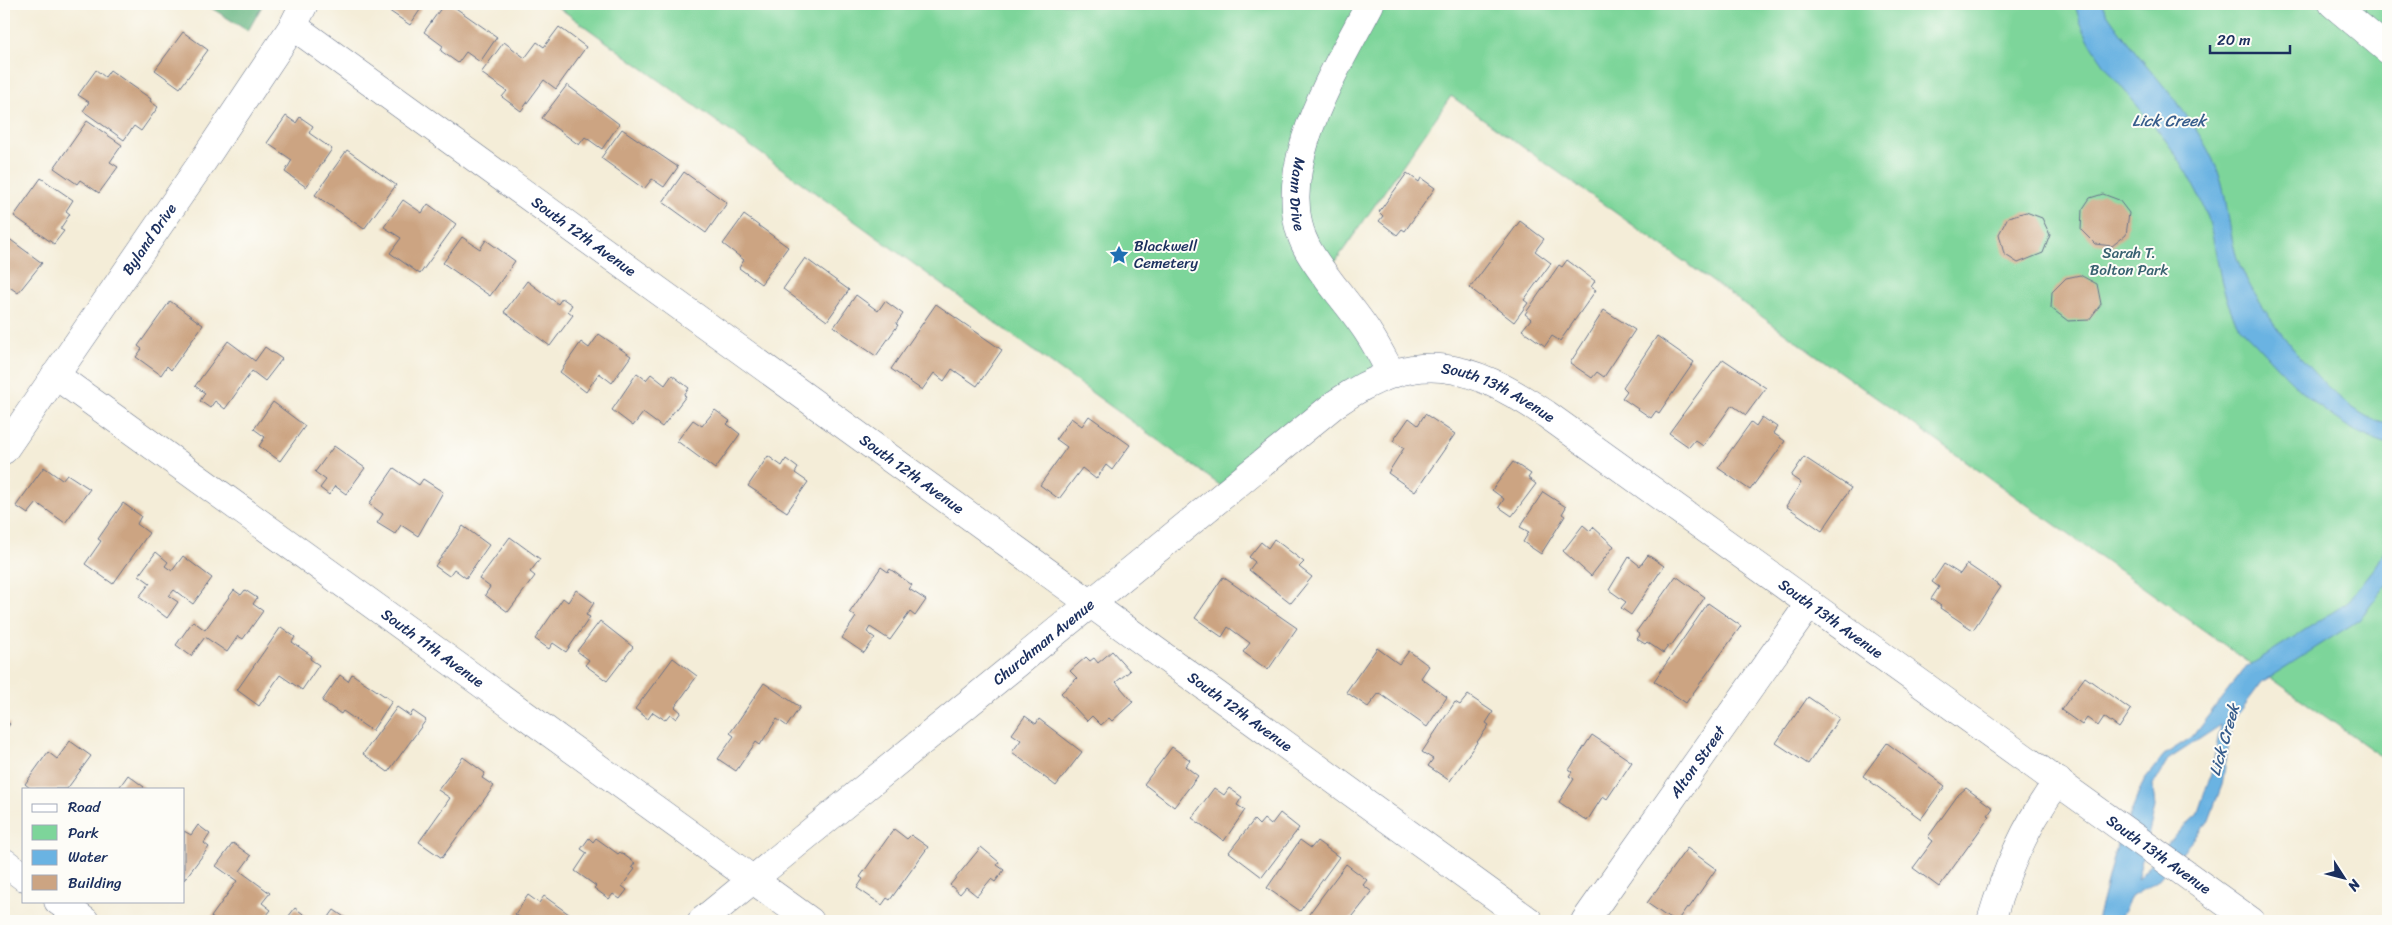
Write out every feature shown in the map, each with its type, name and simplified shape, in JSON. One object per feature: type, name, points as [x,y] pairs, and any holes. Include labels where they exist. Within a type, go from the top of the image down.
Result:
[{"type":"street","name":"Byland Drive","points":[[4,450],[201,164],[298,15],[321,4]]},
{"type":"street","name":"Mann Drive","points":[[1370,4],[1320,102],[1303,144],[1296,181],[1296,198],[1299,223],[1306,245],[1316,262],[1369,333],[1391,374]]},
{"type":"street","points":[[2333,4],[2388,50]]},
{"type":"street","name":"South 12th Avenue","points":[[298,15],[1090,604],[1529,921]]},
{"type":"street","name":"South 13th Avenue","points":[[1391,374],[1440,367],[1473,374],[1509,389],[2251,921]]},
{"type":"street","name":"Churchman Avenue","points":[[702,921],[1335,404],[1365,385],[1391,374]]},
{"type":"street","name":"South 11th Avenue","points":[[55,375],[810,921]]},
{"type":"street","name":"Alton Street","points":[[1585,921],[1810,603]]},
{"type":"street","points":[[1991,921],[2010,867],[2044,801],[2058,781]]},
{"type":"street","points":[[4,862],[22,876]]},
{"type":"street","points":[[59,902],[85,921]]},
{"type":"green space","points":[[205,4],[263,4],[248,31]]},
{"type":"green space","name":"Sarah T. Bolton Park","points":[[554,4],[2388,4],[2388,761],[1451,96],[1326,275],[1391,373],[1228,491]]},
{"type":"water","name":"Lick Creek","points":[[2075,4],[2101,4],[2128,43],[2188,118],[2202,139],[2218,171],[2236,255],[2259,301],[2277,328],[2321,381],[2345,402],[2367,417],[2388,424],[2388,444],[2351,428],[2316,404],[2285,375],[2239,326],[2227,299],[2208,218],[2197,192],[2166,141],[2105,66],[2092,47],[2082,26]]},
{"type":"water","name":"Lick Creek","points":[[2388,543],[2388,583],[2359,620],[2262,682],[2239,713],[2233,717],[2222,785],[2208,822],[2157,881],[2131,897],[2118,921],[2097,921],[2114,854],[2144,780],[2164,755],[2192,737],[2244,669],[2347,603],[2376,566]],"holes":[[[2221,725],[2211,774],[2197,815],[2179,831],[2137,880],[2155,808],[2153,785],[2169,759]]]},
{"type":"building","points":[[379,4],[424,4],[410,25]]},
{"type":"building","points":[[444,4],[450,4],[497,37],[480,62],[466,52],[458,63],[441,51],[443,46],[424,32]]},
{"type":"building","points":[[559,27],[586,47],[556,89],[544,80],[521,111],[502,97],[507,91],[481,73],[504,42],[525,58],[537,42],[544,47]]},
{"type":"building","points":[[183,32],[208,50],[180,88],[155,70]]},
{"type":"building","points":[[96,70],[105,77],[110,70],[151,99],[150,101],[158,107],[141,131],[134,126],[124,140],[83,111],[89,102],[78,95]]},
{"type":"building","points":[[567,85],[619,124],[602,149],[585,137],[579,145],[542,118]]},
{"type":"building","points":[[286,116],[296,123],[300,117],[313,126],[309,133],[332,149],[306,187],[285,172],[292,160],[267,143]]},
{"type":"building","points":[[87,121],[122,145],[110,162],[118,167],[99,193],[80,180],[77,184],[54,168]]},
{"type":"building","points":[[622,129],[678,167],[664,187],[652,179],[644,189],[601,158]]},
{"type":"building","points":[[347,150],[396,185],[364,229],[315,195]]},
{"type":"building","points":[[684,172],[727,203],[706,233],[663,202]]},
{"type":"building","points":[[1407,173],[1419,182],[1421,178],[1435,188],[1405,231],[1402,229],[1397,235],[1379,221],[1383,216],[1379,212]]},
{"type":"building","points":[[41,178],[73,200],[66,211],[70,214],[60,229],[64,231],[54,244],[14,216]]},
{"type":"building","points":[[2103,194],[2119,200],[2129,213],[2126,235],[2112,246],[2095,244],[2081,230],[2082,210],[2090,198]]},
{"type":"building","points":[[403,200],[422,213],[428,204],[456,224],[420,274],[390,253],[401,238],[384,227]]},
{"type":"building","points":[[2026,212],[2042,218],[2050,235],[2043,253],[2018,263],[2004,254],[1999,234],[2008,217]]},
{"type":"building","points":[[744,215],[788,247],[761,284],[739,268],[744,260],[723,244]]},
{"type":"building","points":[[1520,221],[1544,239],[1535,251],[1551,263],[1524,300],[1528,303],[1514,322],[1470,288]]},
{"type":"building","points":[[4,235],[42,263],[18,293],[4,283]]},
{"type":"building","points":[[462,237],[480,249],[486,240],[515,261],[490,296],[443,263]]},
{"type":"building","points":[[805,258],[849,290],[827,321],[783,289]]},
{"type":"building","points":[[1567,260],[1595,281],[1591,287],[1596,290],[1560,341],[1552,336],[1545,346],[1522,330],[1531,319],[1525,314],[1559,265],[1562,267]]},
{"type":"building","points":[[2080,275],[2097,284],[2101,304],[2089,320],[2068,321],[2051,308],[2052,292],[2066,278]]},
{"type":"building","points":[[527,281],[558,304],[562,298],[572,305],[568,311],[573,315],[550,346],[504,312]]},
{"type":"building","points":[[856,295],[878,311],[885,301],[903,314],[896,324],[898,325],[876,356],[834,327]]},
{"type":"building","points":[[170,301],[203,325],[171,370],[167,366],[161,375],[136,357],[142,349],[138,346]]},
{"type":"building","points":[[936,304],[1002,350],[977,386],[952,369],[944,381],[934,373],[922,390],[891,369]]},
{"type":"building","points":[[1604,310],[1635,330],[1604,377],[1597,372],[1592,378],[1570,363]]},
{"type":"building","points":[[599,334],[631,356],[612,383],[599,373],[586,392],[560,372],[581,342],[589,348]]},
{"type":"building","points":[[1657,336],[1694,362],[1659,413],[1656,411],[1651,418],[1622,398],[1627,391],[1623,387]]},
{"type":"building","points":[[228,341],[255,361],[265,347],[282,359],[265,381],[252,371],[225,409],[215,401],[210,408],[200,401],[205,393],[195,386]]},
{"type":"building","points":[[1723,359],[1766,388],[1746,415],[1732,405],[1703,446],[1695,440],[1689,447],[1669,433]]},
{"type":"building","points":[[637,373],[646,380],[651,374],[665,385],[672,375],[689,388],[684,395],[686,396],[662,427],[643,413],[633,426],[612,410]]},
{"type":"building","points":[[273,402],[305,426],[280,461],[259,446],[265,437],[254,429]]},
{"type":"building","points":[[715,410],[730,421],[727,424],[740,434],[715,469],[677,441],[693,420],[702,426]]},
{"type":"building","points":[[1425,414],[1455,434],[1415,492],[1388,473],[1404,448],[1393,441],[1409,418],[1418,425]]},
{"type":"building","points":[[1089,416],[1130,445],[1112,470],[1106,465],[1096,479],[1082,468],[1059,499],[1040,485],[1067,447],[1056,439],[1071,418],[1082,426]]},
{"type":"building","points":[[1762,417],[1777,427],[1773,433],[1785,441],[1750,490],[1718,468],[1751,422],[1756,426]]},
{"type":"building","points":[[334,446],[365,468],[346,494],[335,486],[329,495],[320,488],[326,480],[315,472]]},
{"type":"building","points":[[768,456],[782,466],[786,459],[798,468],[795,473],[808,482],[787,512],[748,486]]},
{"type":"building","points":[[1804,457],[1851,488],[1822,531],[1786,506],[1801,483],[1791,476]]},
{"type":"building","points":[[1513,462],[1531,474],[1528,478],[1536,484],[1512,516],[1499,507],[1504,499],[1492,490]]},
{"type":"building","points":[[44,467],[62,480],[67,474],[90,489],[65,523],[37,503],[28,514],[16,506]]},
{"type":"building","points":[[394,468],[419,485],[423,479],[443,492],[418,536],[401,525],[395,534],[377,523],[383,514],[369,504]]},
{"type":"building","points":[[1543,492],[1566,507],[1562,514],[1565,516],[1541,554],[1523,542],[1529,532],[1520,527]]},
{"type":"building","points":[[123,503],[141,516],[137,524],[149,533],[113,584],[85,564],[101,541],[98,539]]},
{"type":"building","points":[[1583,525],[1590,531],[1593,527],[1614,546],[1591,576],[1563,551]]},
{"type":"building","points":[[463,526],[489,545],[466,578],[454,569],[449,576],[435,566]]},
{"type":"building","points":[[510,537],[540,559],[530,572],[535,576],[508,612],[485,595],[490,587],[479,579]]},
{"type":"building","points":[[1274,539],[1304,562],[1299,567],[1312,577],[1291,603],[1249,570],[1255,562],[1249,557],[1261,542],[1268,548]]},
{"type":"building","points":[[156,552],[168,562],[165,566],[172,571],[183,556],[212,578],[193,604],[174,590],[169,596],[178,602],[167,618],[139,597],[150,583],[139,575]]},
{"type":"building","points":[[1648,555],[1664,566],[1631,615],[1621,608],[1626,602],[1609,590],[1629,557],[1640,566]]},
{"type":"building","points":[[1944,564],[1960,574],[1967,564],[2001,587],[1973,630],[1940,608],[1941,606],[1931,599],[1939,587],[1932,582]]},
{"type":"building","points":[[881,567],[888,572],[890,569],[912,585],[909,589],[926,600],[915,616],[910,612],[890,640],[870,627],[867,632],[875,638],[864,653],[842,638],[856,617],[850,612]]},
{"type":"building","points":[[1676,576],[1705,597],[1671,646],[1669,645],[1663,653],[1647,642],[1645,644],[1637,639],[1640,635],[1636,632]]},
{"type":"building","points":[[1223,577],[1297,628],[1268,670],[1243,652],[1250,643],[1228,627],[1222,637],[1195,618]]},
{"type":"building","points":[[234,590],[241,595],[245,590],[257,598],[253,604],[263,611],[243,639],[238,636],[227,652],[205,637],[191,656],[176,645],[193,621],[205,630]]},
{"type":"building","points":[[576,590],[594,603],[586,615],[590,617],[566,652],[553,643],[549,649],[535,639],[563,598],[568,602]]},
{"type":"building","points":[[1708,603],[1741,626],[1686,703],[1654,681]]},
{"type":"building","points":[[600,621],[633,647],[607,681],[585,665],[589,660],[577,651]]},
{"type":"building","points":[[281,627],[295,637],[292,642],[312,656],[310,659],[319,665],[302,690],[280,675],[259,706],[237,690]]},
{"type":"building","points":[[1377,648],[1399,664],[1409,651],[1429,666],[1421,678],[1447,697],[1427,727],[1379,693],[1368,707],[1346,692]]},
{"type":"building","points":[[1112,651],[1130,671],[1116,682],[1133,702],[1112,721],[1109,718],[1101,725],[1092,716],[1087,721],[1061,693],[1077,678],[1070,671],[1086,657],[1090,661],[1094,658],[1098,663]]},
{"type":"building","points":[[673,658],[697,676],[675,707],[681,712],[676,719],[670,714],[665,720],[653,712],[648,719],[635,709]]},
{"type":"building","points":[[352,674],[392,701],[372,731],[343,711],[341,714],[322,701],[340,675],[348,681]]},
{"type":"building","points":[[2085,677],[2131,710],[2119,728],[2104,717],[2098,726],[2087,718],[2082,725],[2061,710]]},
{"type":"building","points":[[764,683],[800,707],[787,726],[777,719],[760,745],[756,742],[736,771],[718,759],[734,736],[730,733]]},
{"type":"building","points":[[1468,695],[1493,712],[1486,723],[1489,725],[1450,781],[1428,766],[1433,759],[1422,752],[1455,702],[1460,705]]},
{"type":"building","points":[[1808,697],[1839,718],[1808,764],[1776,743]]},
{"type":"building","points":[[397,707],[410,716],[413,711],[426,720],[388,772],[363,754]]},
{"type":"building","points":[[1025,716],[1036,724],[1039,719],[1082,752],[1056,786],[1012,752],[1021,740],[1012,734]]},
{"type":"building","points":[[4,720],[10,724],[4,732]]},
{"type":"building","points":[[1592,735],[1632,762],[1607,799],[1603,796],[1587,821],[1559,802],[1574,779],[1569,776],[1572,772],[1569,770]]},
{"type":"building","points":[[70,741],[91,756],[68,788],[30,788],[25,784],[48,752],[57,759]]},
{"type":"building","points":[[1887,743],[1945,786],[1921,819],[1863,776]]},
{"type":"building","points":[[1172,747],[1190,760],[1185,766],[1198,776],[1174,807],[1144,784]]},
{"type":"building","points":[[463,757],[485,773],[482,778],[494,786],[442,858],[419,842],[450,798],[438,790]]},
{"type":"building","points":[[128,775],[144,787],[143,788],[119,788]]},
{"type":"building","points":[[1214,788],[1224,795],[1229,788],[1242,797],[1237,805],[1245,810],[1224,841],[1192,818]]},
{"type":"building","points":[[1966,788],[1993,808],[1988,815],[1990,816],[1939,887],[1913,868],[1933,841],[1928,837],[1958,795]]},
{"type":"building","points":[[1280,813],[1299,828],[1262,877],[1229,852],[1254,820],[1259,825],[1264,819],[1271,825]]},
{"type":"building","points":[[198,825],[210,834],[204,843],[209,847],[185,879],[185,832],[191,835]]},
{"type":"building","points":[[894,829],[907,839],[911,835],[928,847],[890,900],[887,898],[882,905],[857,888],[863,879],[860,877]]},
{"type":"building","points":[[589,838],[593,842],[596,838],[618,854],[620,852],[635,863],[632,867],[635,869],[622,886],[627,890],[620,899],[613,894],[609,899],[594,888],[596,886],[575,871],[587,853],[581,849]]},
{"type":"building","points":[[1300,840],[1311,848],[1317,841],[1339,857],[1300,911],[1267,888]]},
{"type":"building","points":[[233,843],[251,856],[240,871],[270,893],[262,903],[271,910],[262,921],[216,921],[211,917],[237,881],[216,866]]},
{"type":"building","points":[[981,847],[999,862],[997,865],[1004,870],[995,882],[991,879],[977,896],[966,887],[960,894],[950,885]]},
{"type":"building","points":[[1687,848],[1716,869],[1689,908],[1687,907],[1677,921],[1673,921],[1647,903]]},
{"type":"building","points":[[1346,864],[1367,880],[1363,885],[1372,892],[1349,921],[1310,921],[1306,918]]},
{"type":"building","points":[[528,895],[539,903],[544,896],[573,917],[570,921],[525,921],[515,914]]},
{"type":"building","points":[[295,908],[313,921],[285,921]]},
{"type":"building","points":[[334,910],[350,921],[326,921]]},
{"type":"place","name":"Blackwell Cemetery","points":[[1119,255]]}]
